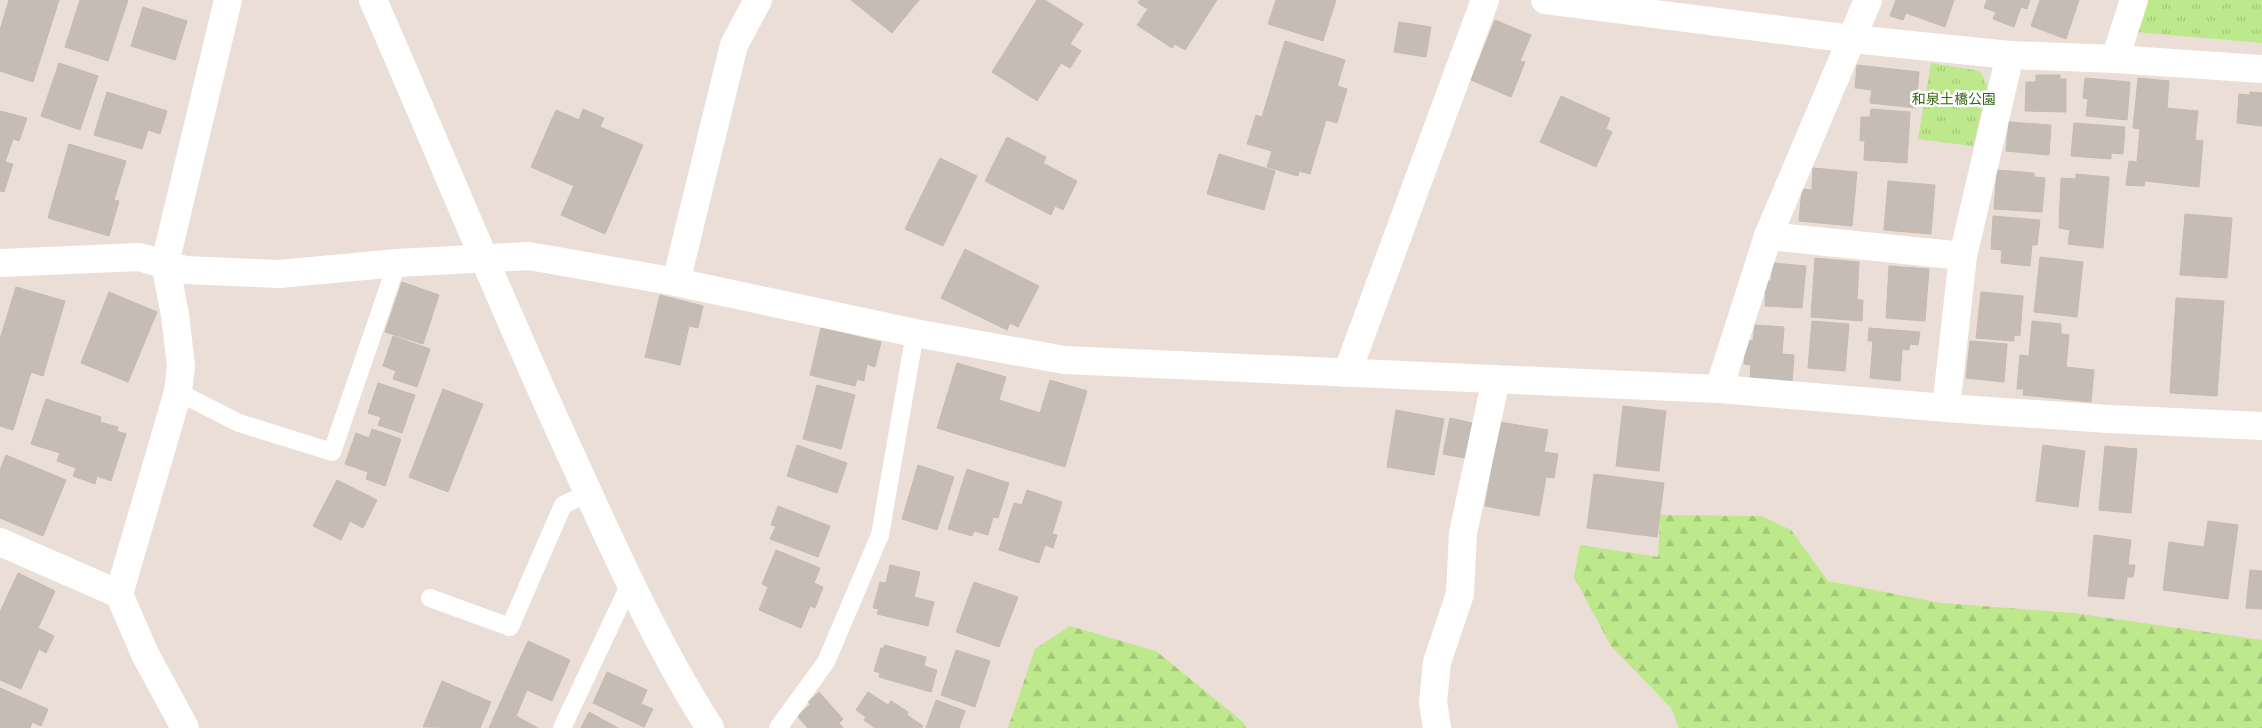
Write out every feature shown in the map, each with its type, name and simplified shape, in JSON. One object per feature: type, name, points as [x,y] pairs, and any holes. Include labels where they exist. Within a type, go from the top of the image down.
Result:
[{"type":"street","points":[[185,728],[145,654],[118,594],[178,392],[181,366],[175,314],[165,263],[228,0]]},
{"type":"street","points":[[373,0],[486,260],[536,382],[630,586],[671,664],[710,728]]},
{"type":"street","points":[[676,282],[734,45],[758,0]]},
{"type":"street","points":[[1347,373],[1485,0]]},
{"type":"street","points":[[1545,0],[1852,39],[2010,54],[2262,69]]},
{"type":"street","points":[[1719,389],[1768,236],[1868,0]]},
{"type":"street","points":[[2115,59],[2134,0]]},
{"type":"street","points":[[1946,408],[1963,256],[2010,54]]},
{"type":"street","points":[[1768,236],[1963,256]]},
{"type":"street","points":[[0,263],[139,257],[185,270],[279,274],[396,263],[486,260],[529,256],[676,282],[915,333],[1064,360],[1719,389],[1946,408],[2109,419],[2262,426]]},
{"type":"street","points":[[1437,728],[1433,702],[1437,662],[1460,594],[1463,533],[1496,379]]},
{"type":"street","points":[[0,542],[118,594]]},
{"type":"lane","points":[[178,392],[239,423],[332,452],[396,263]]},
{"type":"lane","points":[[778,728],[826,662],[880,535],[915,333]]},
{"type":"lane","points":[[430,598],[510,627],[563,505],[588,493]]},
{"type":"lane","points":[[562,728],[630,586]]},
{"type":"green space","points":[[2148,0],[2262,0],[2262,43],[2137,32]]},
{"type":"green space","name":"和泉土橋公園","points":[[1931,63],[1980,71],[1987,86],[1973,146],[1918,139]]},
{"type":"green space","points":[[1660,515],[1761,516],[1791,530],[1828,581],[1941,603],[2073,613],[2262,640],[2262,728],[1679,728],[1671,708],[1611,646],[1574,577],[1580,545],[1658,557]]},
{"type":"green space","points":[[1070,626],[1156,651],[1243,722],[1247,728],[1008,728],[1035,649]]},
{"type":"building","points":[[9,0],[59,0],[33,82],[0,71],[0,30]]},
{"type":"building","points":[[80,0],[128,0],[108,61],[65,47]]},
{"type":"building","points":[[851,0],[919,0],[892,33]]},
{"type":"building","points":[[1037,0],[1045,0],[1083,24],[1070,44],[1081,51],[1070,68],[1061,63],[1037,101],[992,72]]},
{"type":"building","points":[[1140,0],[1217,0],[1185,50],[1175,44],[1172,48],[1137,25],[1148,9],[1138,3]]},
{"type":"building","points":[[1276,0],[1336,0],[1323,41],[1268,24]]},
{"type":"building","points":[[1896,0],[1954,0],[1945,27],[1906,13],[1903,20],[1890,16]]},
{"type":"building","points":[[1987,0],[2030,0],[2027,9],[2021,7],[2014,27],[1993,19],[1996,12],[1984,8]]},
{"type":"building","points":[[2040,0],[2079,0],[2066,39],[2031,26]]},
{"type":"building","points":[[143,7],[187,21],[175,60],[131,46]]},
{"type":"building","points":[[1495,20],[1531,35],[1520,61],[1525,62],[1511,97],[1471,80]]},
{"type":"building","points":[[1399,22],[1431,27],[1426,57],[1394,52]]},
{"type":"building","points":[[1285,41],[1345,60],[1337,86],[1347,89],[1337,123],[1326,120],[1310,174],[1299,171],[1298,176],[1267,167],[1272,151],[1247,144],[1256,115],[1262,117]]},
{"type":"building","points":[[59,63],[98,76],[80,130],[41,116]]},
{"type":"building","points":[[1857,65],[1919,72],[1916,108],[1870,103],[1872,90],[1855,88]]},
{"type":"building","points":[[2036,75],[2060,75],[2060,79],[2066,79],[2066,112],[2025,111],[2026,82],[2036,82]]},
{"type":"building","points":[[2085,78],[2130,82],[2127,120],[2086,116],[2088,99],[2083,98]]},
{"type":"building","points":[[2138,78],[2169,81],[2167,108],[2198,111],[2195,140],[2203,141],[2199,187],[2145,181],[2144,186],[2126,185],[2129,161],[2137,162],[2140,129],[2133,128]]},
{"type":"building","points":[[107,92],[167,111],[160,134],[148,130],[142,149],[94,135]]},
{"type":"building","points":[[2250,92],[2262,93],[2262,126],[2237,123],[2239,94],[2250,95]]},
{"type":"building","points":[[1561,96],[1610,118],[1606,129],[1612,132],[1596,167],[1540,142]]},
{"type":"building","points":[[583,109],[604,118],[600,127],[643,145],[605,234],[561,215],[574,186],[531,167],[556,110],[579,120]]},
{"type":"building","points":[[1871,109],[1910,112],[1907,163],[1864,160],[1865,141],[1860,141],[1861,117],[1870,117]]},
{"type":"building","points":[[0,111],[27,118],[19,141],[13,139],[5,162],[13,164],[4,192],[0,191]]},
{"type":"building","points":[[2009,122],[2051,125],[2049,155],[2006,151]]},
{"type":"building","points":[[2074,123],[2125,127],[2123,154],[2111,153],[2111,159],[2071,156]]},
{"type":"building","points":[[1007,137],[1046,157],[1043,163],[1077,181],[1063,210],[1055,206],[1051,215],[985,181]]},
{"type":"building","points":[[69,144],[126,161],[114,200],[119,201],[109,236],[48,218]]},
{"type":"building","points":[[1219,154],[1275,171],[1264,210],[1207,194]]},
{"type":"building","points":[[940,158],[977,176],[943,246],[905,229]]},
{"type":"building","points":[[1813,168],[1857,172],[1852,226],[1799,221],[1802,189],[1812,190]]},
{"type":"building","points":[[1997,170],[2034,173],[2034,177],[2045,178],[2042,212],[1994,209]]},
{"type":"building","points":[[2076,174],[2109,177],[2103,248],[2068,244],[2070,230],[2059,228],[2061,178],[2076,179]]},
{"type":"building","points":[[1888,181],[1935,185],[1931,234],[1884,230]]},
{"type":"building","points":[[2185,214],[2232,218],[2227,278],[2180,275]]},
{"type":"building","points":[[1993,216],[2040,220],[2037,245],[2032,245],[2030,266],[2001,263],[2002,250],[1991,249]]},
{"type":"building","points":[[965,249],[1039,286],[1018,327],[1010,323],[1007,330],[941,298]]},
{"type":"building","points":[[2040,257],[2083,262],[2077,317],[2034,312]]},
{"type":"building","points":[[1815,258],[1859,262],[1857,300],[1863,300],[1862,321],[1811,317]]},
{"type":"building","points":[[1773,263],[1806,266],[1802,308],[1765,306],[1766,281],[1771,281]]},
{"type":"building","points":[[1889,266],[1929,269],[1925,321],[1886,318]]},
{"type":"building","points":[[402,282],[439,295],[423,344],[385,332]]},
{"type":"building","points":[[16,287],[65,301],[43,376],[31,372],[13,430],[0,426],[0,339]]},
{"type":"building","points":[[109,292],[157,312],[128,382],[81,363]]},
{"type":"building","points":[[1981,292],[2023,296],[2020,336],[2014,335],[2014,341],[1976,338]]},
{"type":"building","points":[[660,295],[703,306],[698,328],[689,326],[680,365],[645,357]]},
{"type":"building","points":[[2176,298],[2224,301],[2217,396],[2170,393]]},
{"type":"building","points":[[1812,321],[1849,324],[1845,371],[1808,368]]},
{"type":"building","points":[[2032,321],[2061,324],[2061,334],[2069,335],[2066,367],[2094,370],[2091,402],[2023,395],[2024,389],[2017,389],[2020,355],[2029,356]]},
{"type":"building","points":[[1755,325],[1784,327],[1782,354],[1794,355],[1792,382],[1750,379],[1751,365],[1744,364],[1746,340],[1753,341]]},
{"type":"building","points":[[821,328],[881,342],[875,367],[867,364],[864,381],[857,379],[855,386],[810,375]]},
{"type":"building","points":[[1869,328],[1920,332],[1918,345],[1910,344],[1909,350],[1902,349],[1900,381],[1870,378],[1873,341],[1868,341]]},
{"type":"building","points":[[393,336],[430,349],[417,387],[393,379],[396,371],[383,366]]},
{"type":"building","points":[[1970,341],[2007,344],[2004,382],[1966,378]]},
{"type":"building","points":[[957,363],[1006,377],[999,400],[1040,413],[1050,380],[1087,391],[1065,467],[937,428]]},
{"type":"building","points":[[378,383],[415,395],[402,433],[378,425],[381,417],[368,413]]},
{"type":"building","points":[[817,385],[855,395],[841,449],[803,439]]},
{"type":"building","points":[[443,389],[483,404],[448,492],[409,477]]},
{"type":"building","points":[[46,399],[101,417],[100,422],[118,427],[117,431],[126,434],[111,481],[97,476],[95,484],[73,476],[76,468],[57,461],[60,453],[31,444]]},
{"type":"building","points":[[1623,406],[1666,411],[1659,471],[1616,466]]},
{"type":"building","points":[[1396,410],[1444,419],[1434,475],[1387,467]]},
{"type":"building","points":[[1450,418],[1472,423],[1465,458],[1443,454]]},
{"type":"building","points":[[1500,422],[1548,430],[1544,452],[1558,454],[1554,478],[1546,477],[1539,516],[1485,506]]},
{"type":"building","points":[[372,429],[401,439],[385,486],[366,479],[368,472],[345,464],[356,433],[369,438]]},
{"type":"building","points":[[797,445],[847,463],[837,493],[787,476]]},
{"type":"building","points":[[2043,445],[2085,451],[2078,507],[2036,501]]},
{"type":"building","points":[[2105,446],[2137,449],[2131,513],[2099,510]]},
{"type":"building","points":[[6,455],[66,480],[43,536],[0,518],[0,470]]},
{"type":"building","points":[[918,465],[954,477],[937,530],[902,519]]},
{"type":"building","points":[[967,469],[1009,483],[998,518],[993,517],[988,535],[974,531],[972,536],[948,529]]},
{"type":"building","points":[[1594,474],[1664,483],[1657,537],[1587,528]]},
{"type":"building","points":[[337,480],[377,500],[363,528],[350,521],[341,540],[313,526]]},
{"type":"building","points":[[1027,490],[1062,502],[1052,534],[1057,535],[1053,548],[1045,545],[1039,563],[999,550],[1014,503],[1022,505]]},
{"type":"building","points":[[778,506],[830,526],[818,557],[770,539],[776,526],[771,525]]},
{"type":"building","points":[[2208,521],[2238,525],[2228,599],[2163,590],[2169,542],[2204,547]]},
{"type":"building","points":[[2094,535],[2131,540],[2128,565],[2135,565],[2133,577],[2127,577],[2124,599],[2088,596]]},
{"type":"building","points":[[776,550],[820,568],[814,583],[823,587],[815,608],[810,606],[801,628],[759,610],[768,587],[762,584]]},
{"type":"building","points":[[890,565],[920,572],[914,597],[934,602],[928,626],[877,614],[879,609],[873,608],[880,582],[886,583]]},
{"type":"building","points":[[2250,570],[2262,571],[2262,609],[2246,608]]},
{"type":"building","points":[[18,573],[55,591],[38,628],[54,636],[46,653],[39,649],[21,689],[0,680],[0,612]]},
{"type":"building","points":[[974,582],[1018,597],[999,647],[956,632]]},
{"type":"building","points":[[528,641],[570,660],[552,701],[527,690],[516,716],[538,728],[489,728]]},
{"type":"building","points":[[885,645],[926,657],[924,666],[937,670],[931,692],[879,677],[880,673],[874,671],[881,648],[884,648]]},
{"type":"building","points":[[956,650],[990,661],[975,707],[941,695]]},
{"type":"building","points":[[607,672],[647,690],[641,704],[653,709],[644,727],[593,703]]},
{"type":"building","points":[[442,681],[491,702],[480,728],[423,727]]},
{"type":"building","points":[[0,688],[48,709],[41,726],[32,722],[30,728],[0,728]]},
{"type":"building","points":[[819,692],[843,719],[839,723],[843,728],[808,728],[797,716],[811,704],[808,702]]},
{"type":"building","points":[[868,692],[888,705],[891,701],[908,712],[907,715],[923,726],[921,728],[875,728],[864,720],[866,717],[856,710]]},
{"type":"building","points":[[936,700],[965,711],[959,728],[926,728]]},
{"type":"building","points":[[589,712],[618,728],[581,728]]}]
